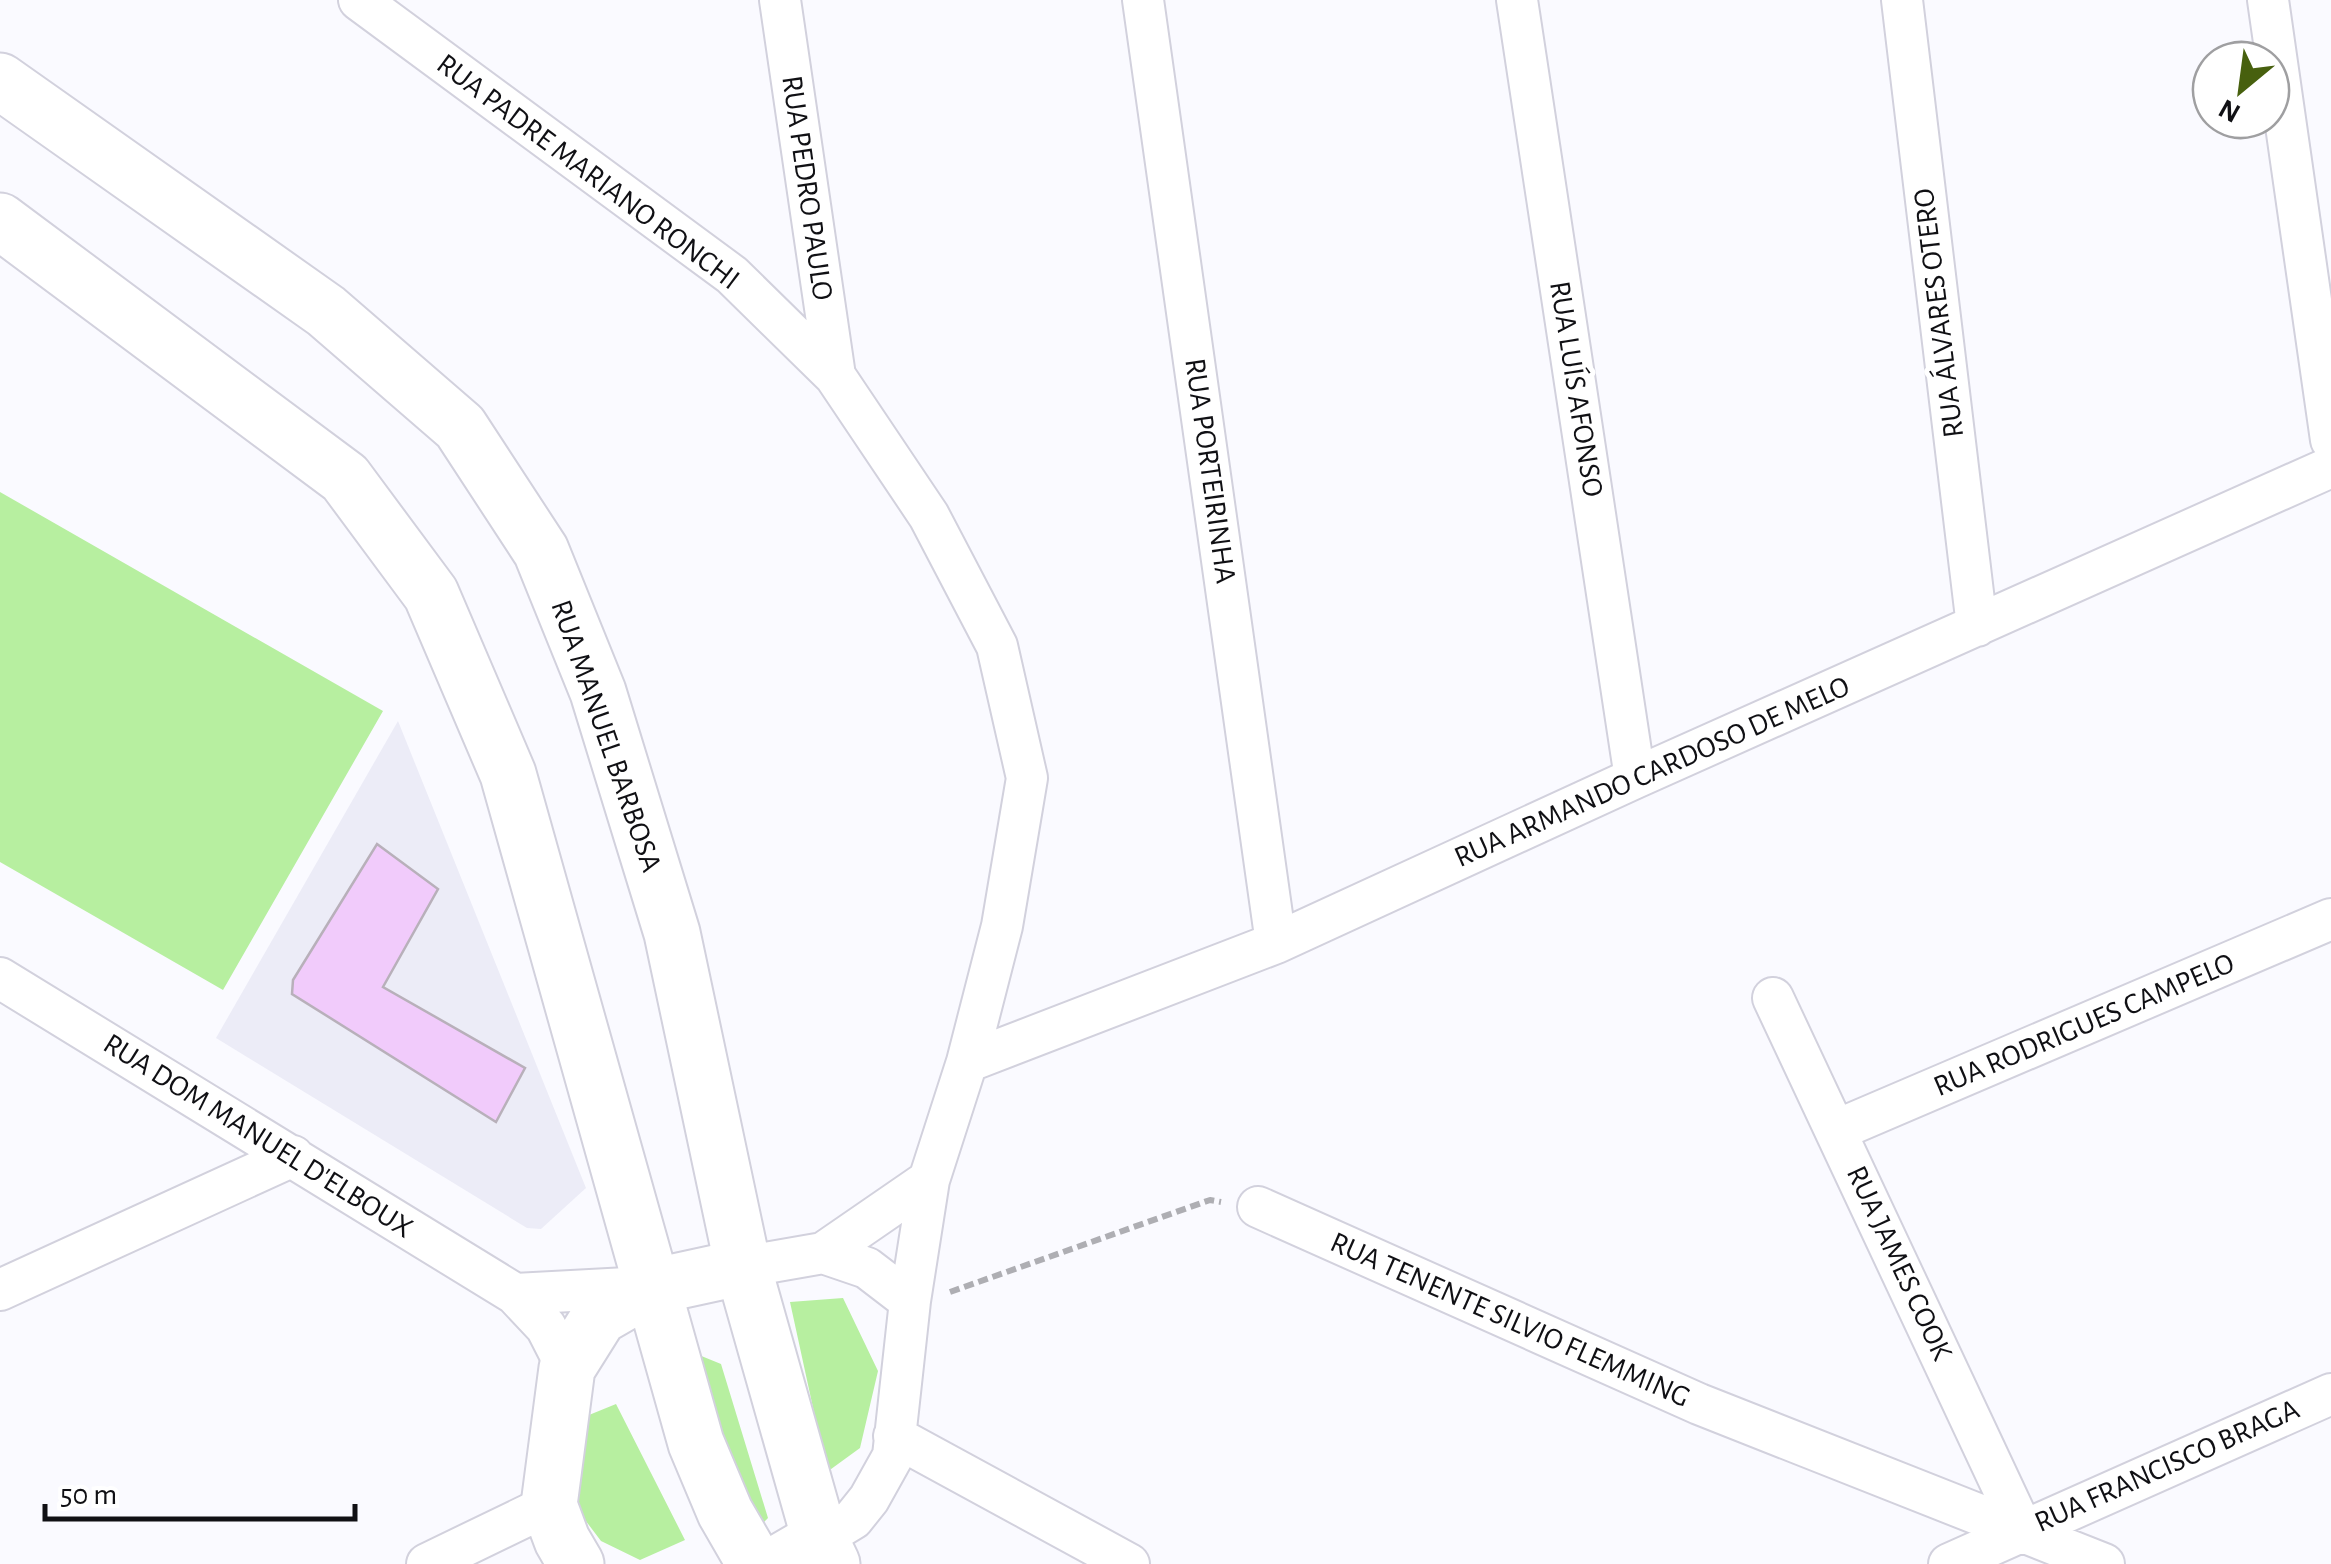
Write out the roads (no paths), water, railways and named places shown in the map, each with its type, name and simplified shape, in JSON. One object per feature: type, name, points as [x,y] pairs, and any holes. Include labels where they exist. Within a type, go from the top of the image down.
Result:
[{"type":"main road","name":"RUA MANUEL BARBOSA","points":[[0,81],[326,311],[460,427],[541,550],[598,692],[672,933],[810,1556]]},
{"type":"main road","points":[[0,220],[345,478],[431,594],[508,774],[696,1443],[726,1512],[755,1564]]},
{"type":"main road","points":[[576,1564],[549,1505],[568,1368],[599,1317],[651,1287],[743,1267]]},
{"type":"street","name":"RUA PADRE MARIANO RONCHI","points":[[359,0],[732,274],[834,376],[929,516],[996,646],[1027,778],[1002,926],[967,1062],[930,1180],[910,1301],[893,1456],[870,1498],[853,1519],[810,1556]]},
{"type":"street","name":"RUA PEDRO PAULO","points":[[780,0],[834,376]]},
{"type":"street","name":"RUA PORTEIRINHA","points":[[1143,0],[1276,942]]},
{"type":"street","name":"RUA LUÍS AFONSO","points":[[1517,0],[1636,778]]},
{"type":"street","name":"RUA ÁLVARES OTERO","points":[[1902,0],[1977,626]]},
{"type":"street","points":[[2268,0],[2331,440]]},
{"type":"street","name":"RUA ARMANDO CARDOSO DE MELO","points":[[967,1062],[1276,942],[2331,467]]},
{"type":"street","name":"RUA RODRIGUES CAMPELO","points":[[1837,1130],[2331,919]]},
{"type":"street","name":"RUA DOM MANUEL D'ELBOUX","points":[[0,978],[515,1294],[546,1327],[568,1368]]},
{"type":"street","name":"RUA JAMES COOK","points":[[1773,998],[2022,1530]]},
{"type":"street","points":[[0,1290],[294,1156]]},
{"type":"street","points":[[743,1267],[823,1253],[930,1180]]},
{"type":"street","name":"RUA TENENTE SILVIO FLEMMING","points":[[1258,1208],[1700,1404],[2104,1564]]},
{"type":"street","points":[[823,1253],[866,1268],[910,1301]]},
{"type":"street","points":[[515,1294],[651,1287]]},
{"type":"street","name":"RUA FRANCISCO BRAGA","points":[[1948,1564],[2331,1394]]},
{"type":"street","points":[[894,1436],[1129,1564]]},
{"type":"street","points":[[427,1564],[549,1505]]}]
